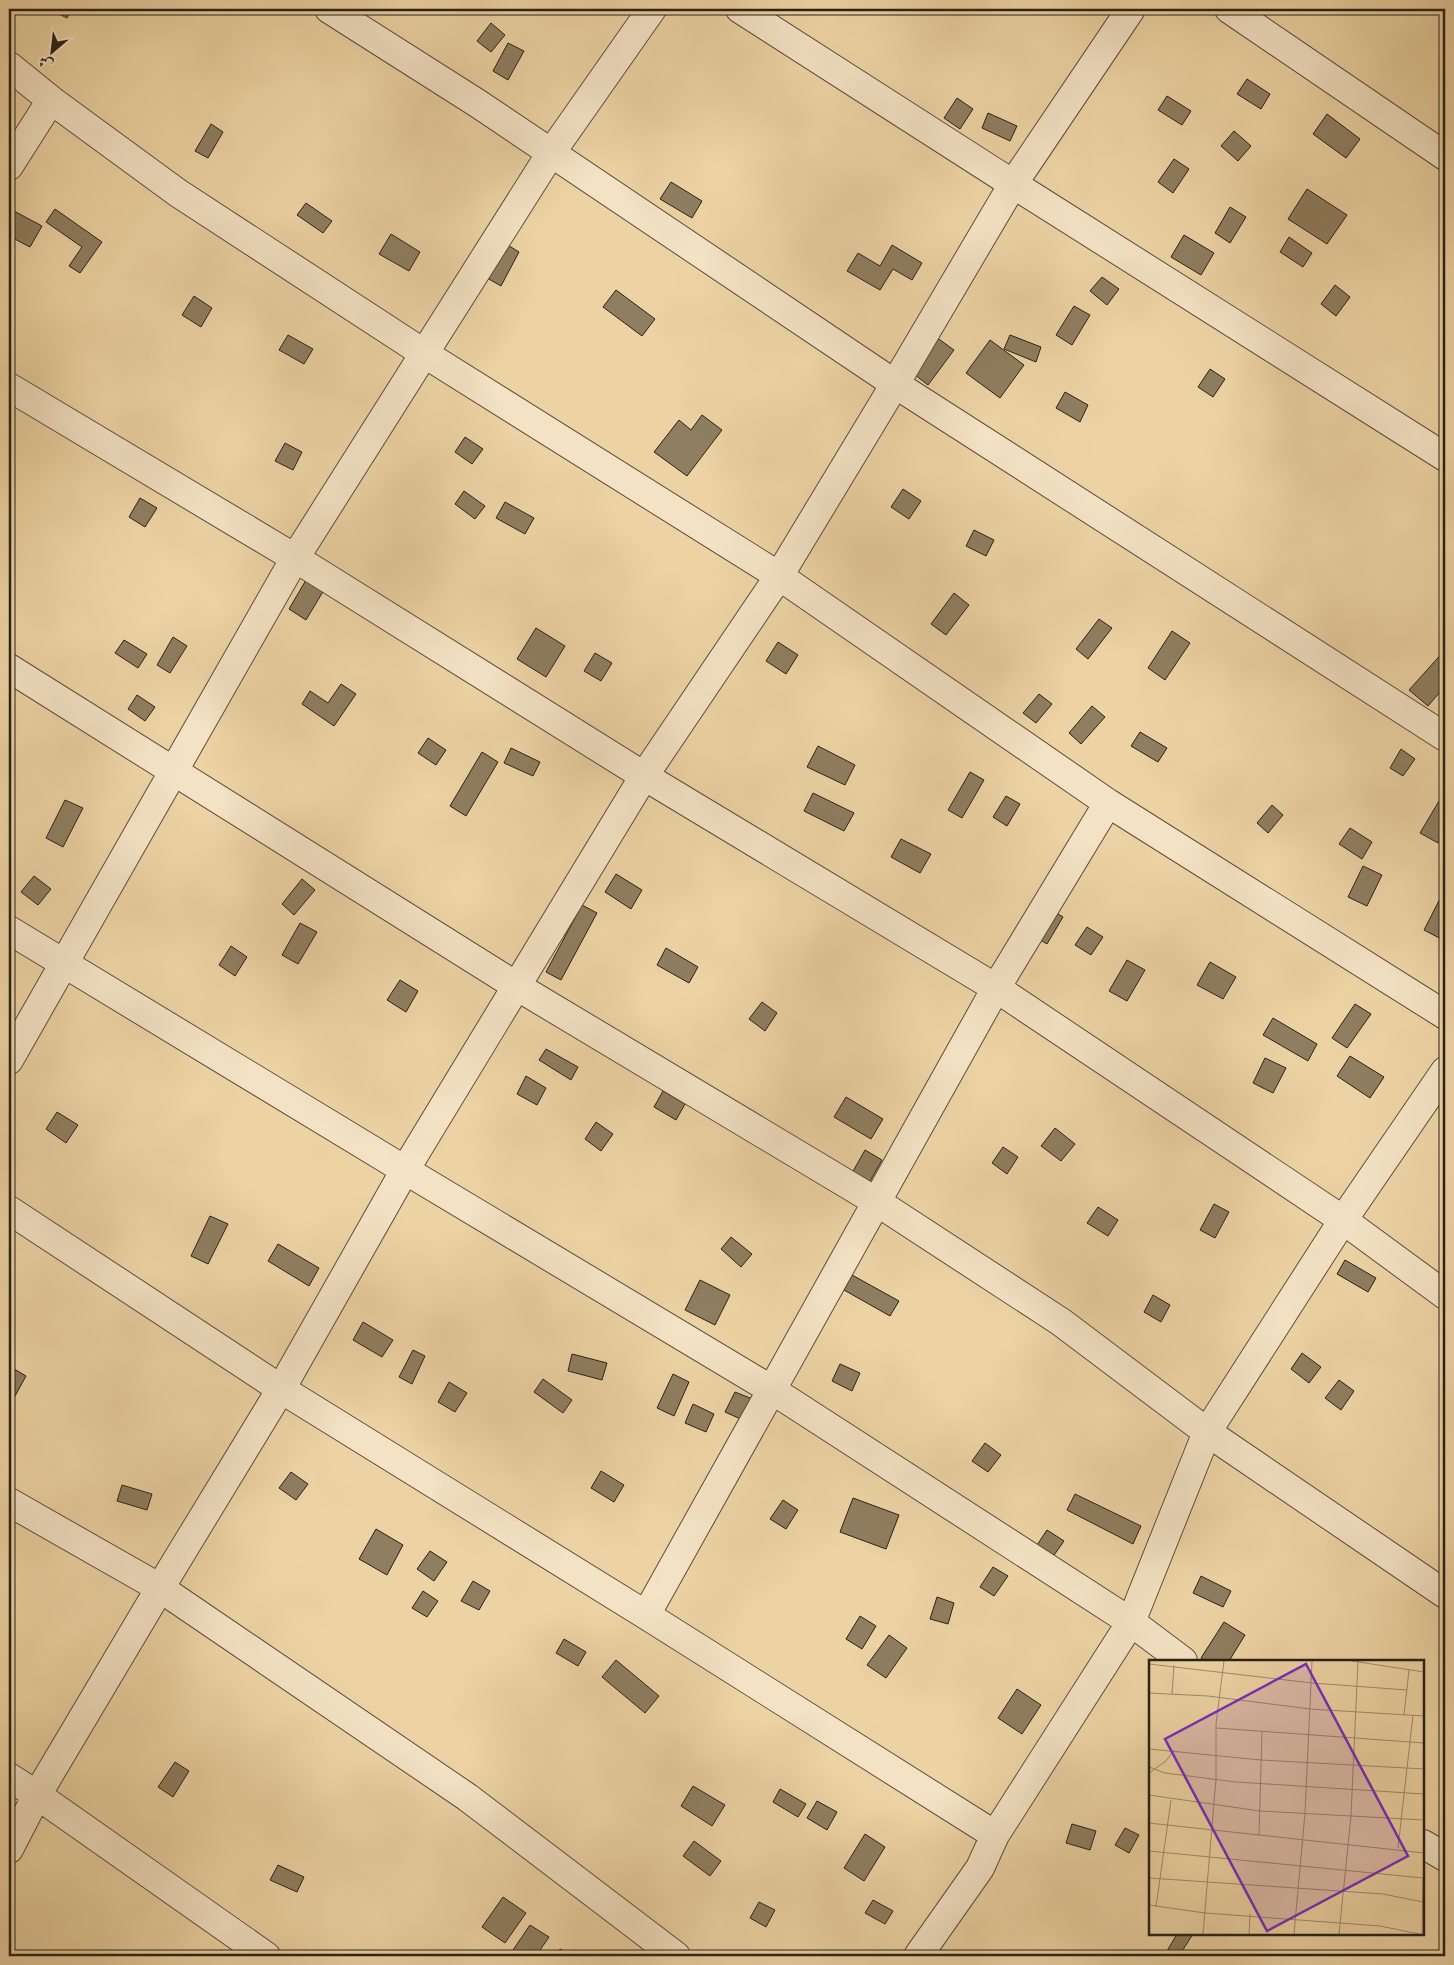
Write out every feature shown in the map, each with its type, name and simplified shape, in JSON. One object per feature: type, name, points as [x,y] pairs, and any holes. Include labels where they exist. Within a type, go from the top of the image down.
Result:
[{"type":"street","points":[[329,9],[552,153],[895,384],[1445,737]]},
{"type":"street","points":[[9,1060],[63,962],[295,558],[552,153],[652,9]]},
{"type":"street","points":[[740,9],[1012,184],[1445,457]]},
{"type":"street","points":[[9,1849],[37,1795],[281,1389],[405,1170],[518,987],[644,776],[779,576],[895,384],[1012,184],[1131,9]]},
{"type":"street","points":[[1229,9],[1445,156]]},
{"type":"street","points":[[9,66],[51,100],[178,193],[425,354],[779,576],[1108,802],[1445,1014]]},
{"type":"street","points":[[9,166],[51,100]]},
{"type":"street","points":[[9,387],[295,558],[644,776],[996,988],[1343,1220],[1445,1295]]},
{"type":"street","points":[[9,668],[518,987],[877,1202],[1061,1322],[1207,1432],[1445,1594]]},
{"type":"street","points":[[646,1615],[996,988],[1108,802]]},
{"type":"street","points":[[9,930],[772,1390],[1131,1622],[1182,1660]]},
{"type":"street","points":[[918,1956],[980,1868],[994,1835],[1131,1622],[1207,1432],[1343,1220],[1445,1071]]},
{"type":"street","points":[[9,1210],[281,1389],[646,1615],[994,1835]]},
{"type":"street","points":[[9,1502],[160,1588],[467,1797],[676,1956]]},
{"type":"street","points":[[9,1777],[266,1956]]},
{"type":"building","points":[[49,9],[71,9],[67,18]]},
{"type":"building","points":[[491,23],[505,35],[491,52],[477,41]]},
{"type":"building","points":[[508,43],[524,51],[508,80],[493,71]]},
{"type":"building","points":[[1247,79],[1270,94],[1261,109],[1237,94]]},
{"type":"building","points":[[1167,96],[1191,111],[1182,125],[1158,110]]},
{"type":"building","points":[[957,98],[973,109],[960,129],[944,118]]},
{"type":"building","points":[[988,113],[1017,126],[1010,141],[982,128]]},
{"type":"building","points":[[1327,114],[1360,139],[1346,158],[1313,134]]},
{"type":"building","points":[[211,124],[223,132],[208,158],[195,151]]},
{"type":"building","points":[[1234,131],[1251,146],[1238,161],[1221,146]]},
{"type":"building","points":[[1174,159],[1189,169],[1173,193],[1158,182]]},
{"type":"building","points":[[671,182],[702,201],[692,218],[660,199]]},
{"type":"building","points":[[1307,189],[1347,215],[1327,244],[1288,219]]},
{"type":"building","points":[[306,203],[332,221],[323,233],[297,215]]},
{"type":"building","points":[[1230,207],[1246,217],[1230,243],[1215,233]]},
{"type":"building","points":[[55,209],[102,242],[80,273],[69,266],[82,247],[46,222]]},
{"type":"building","points":[[12,210],[42,226],[30,247],[9,236],[9,217]]},
{"type":"building","points":[[391,234],[420,252],[409,271],[379,254]]},
{"type":"building","points":[[1184,235],[1214,253],[1201,275],[1171,257]]},
{"type":"building","points":[[1289,237],[1312,253],[1303,267],[1280,252]]},
{"type":"building","points":[[506,244],[519,252],[501,286],[487,278]]},
{"type":"building","points":[[892,245],[922,263],[912,280],[893,269],[880,290],[847,271],[858,253],[880,266]]},
{"type":"building","points":[[1102,277],[1119,289],[1107,305],[1090,291]]},
{"type":"building","points":[[1335,285],[1350,297],[1336,316],[1321,304]]},
{"type":"building","points":[[616,290],[655,319],[642,336],[603,307]]},
{"type":"building","points":[[194,296],[212,308],[201,327],[182,315]]},
{"type":"building","points":[[1074,306],[1090,315],[1072,345],[1056,335]]},
{"type":"building","points":[[288,335],[313,349],[304,364],[279,350]]},
{"type":"building","points":[[1010,335],[1041,347],[1036,362],[1004,349]]},
{"type":"building","points":[[936,337],[954,350],[928,385],[910,371]]},
{"type":"building","points":[[990,340],[1024,365],[1000,398],[966,373]]},
{"type":"building","points":[[1210,369],[1225,379],[1213,397],[1198,387]]},
{"type":"building","points":[[1065,392],[1088,405],[1080,422],[1056,408]]},
{"type":"building","points":[[702,415],[722,430],[687,476],[654,452],[679,420],[691,430]]},
{"type":"building","points":[[465,437],[483,449],[472,464],[455,452]]},
{"type":"building","points":[[285,443],[302,452],[293,470],[275,461]]},
{"type":"building","points":[[903,489],[921,501],[909,519],[891,507]]},
{"type":"building","points":[[464,491],[485,506],[475,519],[455,504]]},
{"type":"building","points":[[140,498],[157,508],[145,527],[129,517]]},
{"type":"building","points":[[505,502],[534,518],[525,534],[496,518]]},
{"type":"building","points":[[974,530],[994,540],[986,556],[966,546]]},
{"type":"building","points":[[306,580],[324,590],[306,620],[289,609]]},
{"type":"building","points":[[954,593],[969,605],[946,635],[931,624]]},
{"type":"building","points":[[1099,619],[1112,628],[1088,659],[1076,649]]},
{"type":"building","points":[[536,628],[565,646],[546,677],[517,659]]},
{"type":"building","points":[[1172,631],[1190,643],[1165,680],[1148,668]]},
{"type":"building","points":[[173,637],[187,646],[170,673],[157,665]]},
{"type":"building","points":[[124,640],[147,654],[138,668],[115,653]]},
{"type":"building","points":[[778,642],[798,655],[786,674],[766,661]]},
{"type":"building","points":[[1445,650],[1445,686],[1428,706],[1409,690]]},
{"type":"building","points":[[595,653],[612,663],[601,681],[584,671]]},
{"type":"building","points":[[341,684],[356,694],[334,726],[302,704],[310,691],[328,703]]},
{"type":"building","points":[[1039,694],[1052,704],[1036,723],[1023,713]]},
{"type":"building","points":[[137,695],[155,707],[145,721],[128,709]]},
{"type":"building","points":[[1092,706],[1105,717],[1081,744],[1069,733]]},
{"type":"building","points":[[1140,732],[1167,748],[1158,762],[1131,746]]},
{"type":"building","points":[[428,738],[446,750],[436,765],[418,753]]},
{"type":"building","points":[[818,746],[855,765],[845,785],[807,767]]},
{"type":"building","points":[[511,748],[540,762],[533,776],[504,763]]},
{"type":"building","points":[[1401,749],[1415,759],[1403,776],[1390,768]]},
{"type":"building","points":[[482,752],[498,762],[466,816],[450,806]]},
{"type":"building","points":[[970,772],[984,780],[962,818],[948,810]]},
{"type":"building","points":[[813,793],[854,813],[844,831],[804,811]]},
{"type":"building","points":[[1006,796],[1020,804],[1007,826],[993,817]]},
{"type":"building","points":[[65,800],[83,808],[63,847],[46,838]]},
{"type":"building","points":[[1439,801],[1445,805],[1445,831],[1438,843],[1420,833]]},
{"type":"building","points":[[1272,805],[1283,815],[1268,833],[1257,823]]},
{"type":"building","points":[[1350,828],[1372,842],[1362,859],[1339,844]]},
{"type":"building","points":[[901,839],[931,854],[920,873],[891,857]]},
{"type":"building","points":[[1363,866],[1382,875],[1367,906],[1348,897]]},
{"type":"building","points":[[616,874],[642,890],[631,909],[605,892]]},
{"type":"building","points":[[34,876],[51,889],[38,905],[21,892]]},
{"type":"building","points":[[302,879],[315,890],[294,915],[282,904]]},
{"type":"building","points":[[1445,889],[1445,941],[1424,930]]},
{"type":"building","points":[[582,905],[597,913],[561,980],[546,972]]},
{"type":"building","points":[[1050,909],[1063,917],[1047,944],[1034,936]]},
{"type":"building","points":[[300,923],[317,932],[298,964],[282,955]]},
{"type":"building","points":[[1087,927],[1103,937],[1091,955],[1075,945]]},
{"type":"building","points":[[231,946],[247,957],[235,976],[219,965]]},
{"type":"building","points":[[666,948],[698,967],[689,983],[657,965]]},
{"type":"building","points":[[1127,960],[1145,970],[1127,1001],[1109,991]]},
{"type":"building","points":[[1210,962],[1236,977],[1223,999],[1197,985]]},
{"type":"building","points":[[400,980],[418,991],[406,1012],[387,1000]]},
{"type":"building","points":[[762,1002],[777,1013],[765,1031],[749,1019]]},
{"type":"building","points":[[1355,1004],[1371,1014],[1347,1048],[1332,1038]]},
{"type":"building","points":[[1273,1018],[1317,1044],[1308,1061],[1263,1035]]},
{"type":"building","points":[[546,1049],[578,1067],[571,1080],[539,1060]]},
{"type":"building","points":[[1350,1056],[1384,1077],[1370,1098],[1337,1076]]},
{"type":"building","points":[[1265,1058],[1286,1068],[1273,1093],[1253,1083]]},
{"type":"building","points":[[526,1076],[546,1088],[537,1105],[517,1094]]},
{"type":"building","points":[[663,1091],[685,1104],[676,1120],[654,1107]]},
{"type":"building","points":[[846,1097],[883,1119],[871,1139],[834,1117]]},
{"type":"building","points":[[57,1112],[78,1125],[66,1143],[46,1129]]},
{"type":"building","points":[[596,1122],[613,1134],[601,1151],[585,1139]]},
{"type":"building","points":[[1055,1128],[1075,1144],[1061,1161],[1041,1146]]},
{"type":"building","points":[[1003,1147],[1018,1157],[1007,1174],[992,1163]]},
{"type":"building","points":[[865,1150],[882,1160],[869,1183],[852,1173]]},
{"type":"building","points":[[1214,1204],[1229,1212],[1215,1238],[1200,1230]]},
{"type":"building","points":[[1098,1207],[1118,1220],[1108,1236],[1087,1223]]},
{"type":"building","points":[[210,1216],[228,1224],[208,1264],[191,1256]]},
{"type":"building","points":[[731,1237],[752,1254],[741,1267],[721,1249]]},
{"type":"building","points":[[278,1244],[319,1268],[309,1286],[268,1261]]},
{"type":"building","points":[[1345,1260],[1376,1278],[1368,1292],[1337,1274]]},
{"type":"building","points":[[852,1275],[899,1301],[890,1316],[844,1290]]},
{"type":"building","points":[[700,1280],[730,1295],[715,1325],[685,1310]]},
{"type":"building","points":[[1153,1295],[1170,1305],[1161,1322],[1144,1312]]},
{"type":"building","points":[[363,1322],[393,1340],[382,1357],[353,1340]]},
{"type":"building","points":[[413,1350],[425,1356],[412,1384],[399,1377]]},
{"type":"building","points":[[1302,1353],[1321,1367],[1309,1383],[1291,1369]]},
{"type":"building","points":[[572,1354],[607,1363],[602,1380],[568,1371]]},
{"type":"building","points":[[840,1364],[860,1373],[852,1391],[832,1381]]},
{"type":"building","points":[[9,1366],[26,1376],[9,1407]]},
{"type":"building","points":[[673,1374],[689,1382],[674,1416],[657,1408]]},
{"type":"building","points":[[543,1379],[572,1400],[563,1413],[534,1392]]},
{"type":"building","points":[[1339,1380],[1354,1391],[1341,1410],[1325,1398]]},
{"type":"building","points":[[449,1382],[467,1393],[455,1412],[438,1402]]},
{"type":"building","points":[[735,1392],[755,1400],[745,1421],[725,1412]]},
{"type":"building","points":[[693,1404],[714,1414],[706,1432],[685,1423]]},
{"type":"building","points":[[985,1443],[1001,1455],[988,1472],[972,1461]]},
{"type":"building","points":[[601,1471],[624,1485],[614,1502],[591,1488]]},
{"type":"building","points":[[291,1472],[308,1484],[296,1500],[279,1488]]},
{"type":"building","points":[[122,1485],[152,1494],[147,1510],[117,1501]]},
{"type":"building","points":[[1075,1494],[1141,1526],[1133,1544],[1067,1510]]},
{"type":"building","points":[[853,1498],[899,1515],[886,1549],[840,1532]]},
{"type":"building","points":[[783,1500],[798,1510],[786,1529],[770,1519]]},
{"type":"building","points":[[376,1529],[403,1545],[387,1575],[359,1559]]},
{"type":"building","points":[[1047,1530],[1064,1541],[1052,1558],[1035,1548]]},
{"type":"building","points":[[430,1551],[447,1562],[434,1581],[417,1569]]},
{"type":"building","points":[[993,1567],[1008,1576],[994,1596],[980,1587]]},
{"type":"building","points":[[1201,1576],[1231,1591],[1223,1607],[1193,1593]]},
{"type":"building","points":[[473,1581],[490,1591],[479,1610],[461,1601]]},
{"type":"building","points":[[423,1591],[438,1601],[427,1617],[412,1608]]},
{"type":"building","points":[[937,1597],[954,1603],[948,1624],[930,1619]]},
{"type":"building","points":[[860,1616],[876,1626],[862,1649],[846,1639]]},
{"type":"building","points":[[1224,1622],[1245,1635],[1230,1660],[1204,1660],[1201,1658]]},
{"type":"building","points":[[889,1635],[907,1648],[886,1678],[867,1665]]},
{"type":"building","points":[[564,1639],[586,1652],[578,1666],[556,1653]]},
{"type":"building","points":[[616,1660],[659,1696],[645,1713],[602,1677]]},
{"type":"building","points":[[1017,1689],[1041,1705],[1022,1734],[998,1718]]},
{"type":"building","points":[[175,1762],[189,1771],[173,1797],[158,1787]]},
{"type":"building","points":[[693,1786],[725,1805],[712,1826],[681,1806]]},
{"type":"building","points":[[780,1789],[806,1804],[798,1817],[773,1802]]},
{"type":"building","points":[[817,1801],[837,1812],[827,1830],[807,1818]]},
{"type":"building","points":[[1072,1824],[1096,1831],[1090,1850],[1066,1843]]},
{"type":"building","points":[[1125,1828],[1139,1835],[1129,1853],[1115,1845]]},
{"type":"building","points":[[865,1834],[885,1847],[864,1881],[844,1868]]},
{"type":"building","points":[[694,1841],[721,1861],[710,1876],[683,1856]]},
{"type":"building","points":[[278,1865],[304,1877],[297,1892],[270,1880]]},
{"type":"building","points":[[503,1897],[526,1913],[505,1943],[482,1927]]},
{"type":"building","points":[[873,1900],[893,1911],[885,1924],[865,1913]]},
{"type":"building","points":[[759,1902],[775,1910],[766,1927],[750,1918]]},
{"type":"building","points":[[530,1925],[549,1937],[536,1956],[524,1956],[513,1950]]},
{"type":"building","points":[[1176,1935],[1192,1935],[1179,1956],[1164,1956]]},
{"type":"building","points":[[560,1949],[573,1956],[556,1956]]}]
